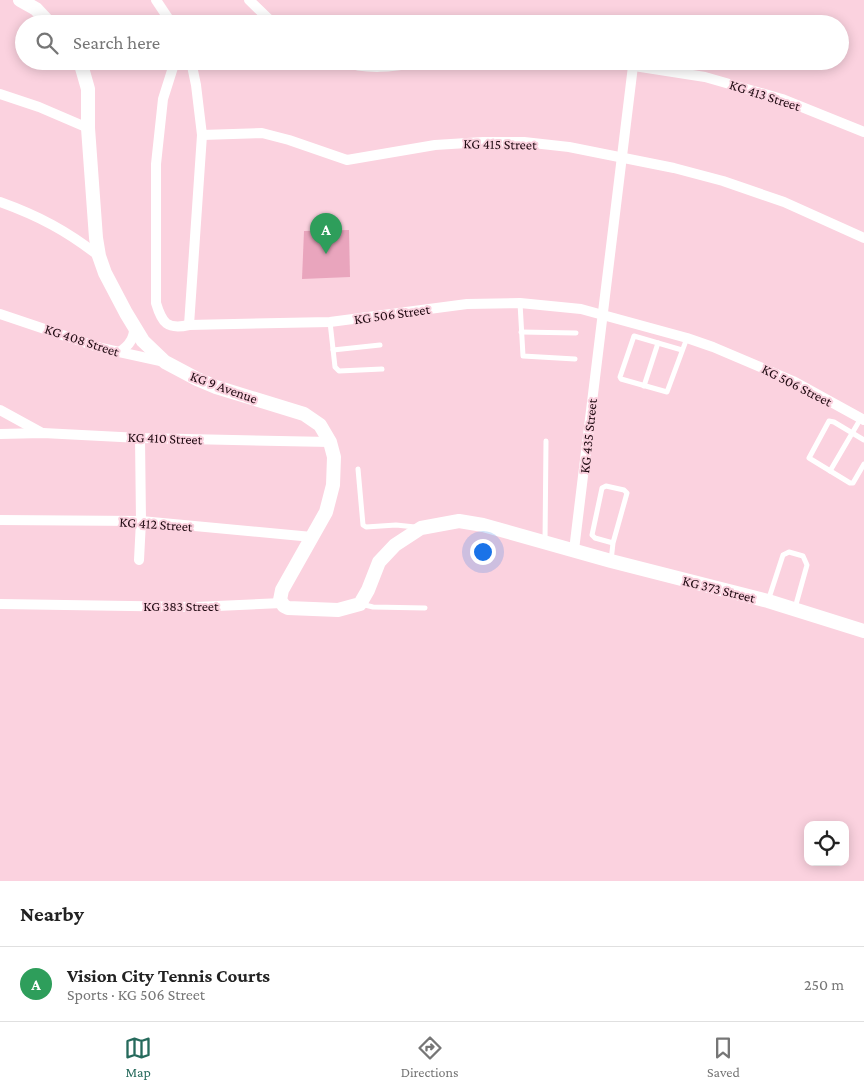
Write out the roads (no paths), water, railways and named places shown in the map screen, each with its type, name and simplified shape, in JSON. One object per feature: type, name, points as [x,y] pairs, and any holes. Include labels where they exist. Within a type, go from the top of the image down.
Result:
[{"type":"main road","points":[[20,0],[36,9],[42,15]]},
{"type":"main road","name":"KG 9 Avenue","points":[[83,70],[88,89],[88,128],[96,238],[100,256],[106,273],[143,341],[164,362],[216,387],[304,414],[320,425],[330,442],[334,456],[333,485],[326,512],[284,584],[280,596],[282,603]]},
{"type":"main road","points":[[360,604],[368,590],[379,562],[395,545],[421,528],[459,521],[483,525],[574,550]]},
{"type":"main road","name":"KG 373 Street","points":[[574,550],[768,601],[864,631]]},
{"type":"main road","name":"KG 383 Street","points":[[282,603],[288,608],[338,610],[360,604]]},
{"type":"street","points":[[156,0],[166,15]]},
{"type":"street","points":[[249,0],[265,15]]},
{"type":"street","name":"KG 506 Street","points":[[172,70],[163,100],[156,164],[156,303],[160,318],[163,321],[175,327],[189,325],[330,322],[467,304],[520,303],[581,309],[687,338],[761,366],[863,419]]},
{"type":"street","points":[[189,325],[202,135],[193,70]]},
{"type":"street","name":"KG 435 Street","points":[[574,550],[633,70]]},
{"type":"street","name":"KG 413 Street","points":[[661,70],[704,76],[782,99],[864,132]]},
{"type":"street","points":[[0,94],[39,107],[88,128]]},
{"type":"street","name":"KG 415 Street","points":[[202,135],[262,133],[289,140],[347,160],[435,145],[524,142],[560,146],[674,168],[723,181],[784,202],[864,238]]},
{"type":"street","points":[[0,202],[54,225],[100,256]]},
{"type":"street","name":"KG 408 Street","points":[[0,314],[101,348],[164,362]]},
{"type":"street","points":[[119,352],[127,347],[132,340],[135,333],[134,326]]},
{"type":"street","points":[[0,410],[43,433]]},
{"type":"street","name":"KG 410 Street","points":[[0,434],[43,433],[140,438],[330,442]]},
{"type":"street","points":[[139,560],[141,521],[140,438]]},
{"type":"street","name":"KG 412 Street","points":[[0,520],[141,521],[312,537]]},
{"type":"street","name":"KG 383 Street","points":[[0,604],[195,607],[282,603]]},
{"type":"lane","points":[[520,303],[523,356],[575,359]]},
{"type":"lane","points":[[330,322],[335,367],[339,372],[382,369]]},
{"type":"lane","points":[[521,332],[576,333]]},
{"type":"lane","points":[[682,350],[637,336],[632,338],[620,377],[667,392],[687,338]]},
{"type":"lane","points":[[644,386],[658,343]]},
{"type":"lane","points":[[333,350],[380,345]]},
{"type":"lane","points":[[830,471],[863,419]]},
{"type":"lane","points":[[864,440],[834,422],[829,421],[809,458],[853,483],[864,464]]},
{"type":"lane","points":[[545,542],[546,441]]},
{"type":"lane","points":[[358,468],[364,526],[399,525],[421,528]]},
{"type":"lane","points":[[611,561],[613,543],[627,494],[624,490],[606,486],[602,488],[592,535],[595,538],[613,543]]},
{"type":"lane","points":[[768,601],[783,556],[789,552],[803,556],[807,565],[794,610]]},
{"type":"lane","points":[[360,604],[373,607],[425,608]]},
{"type":"place","name":"Vision City Tennis Courts","points":[[326,254]]}]
